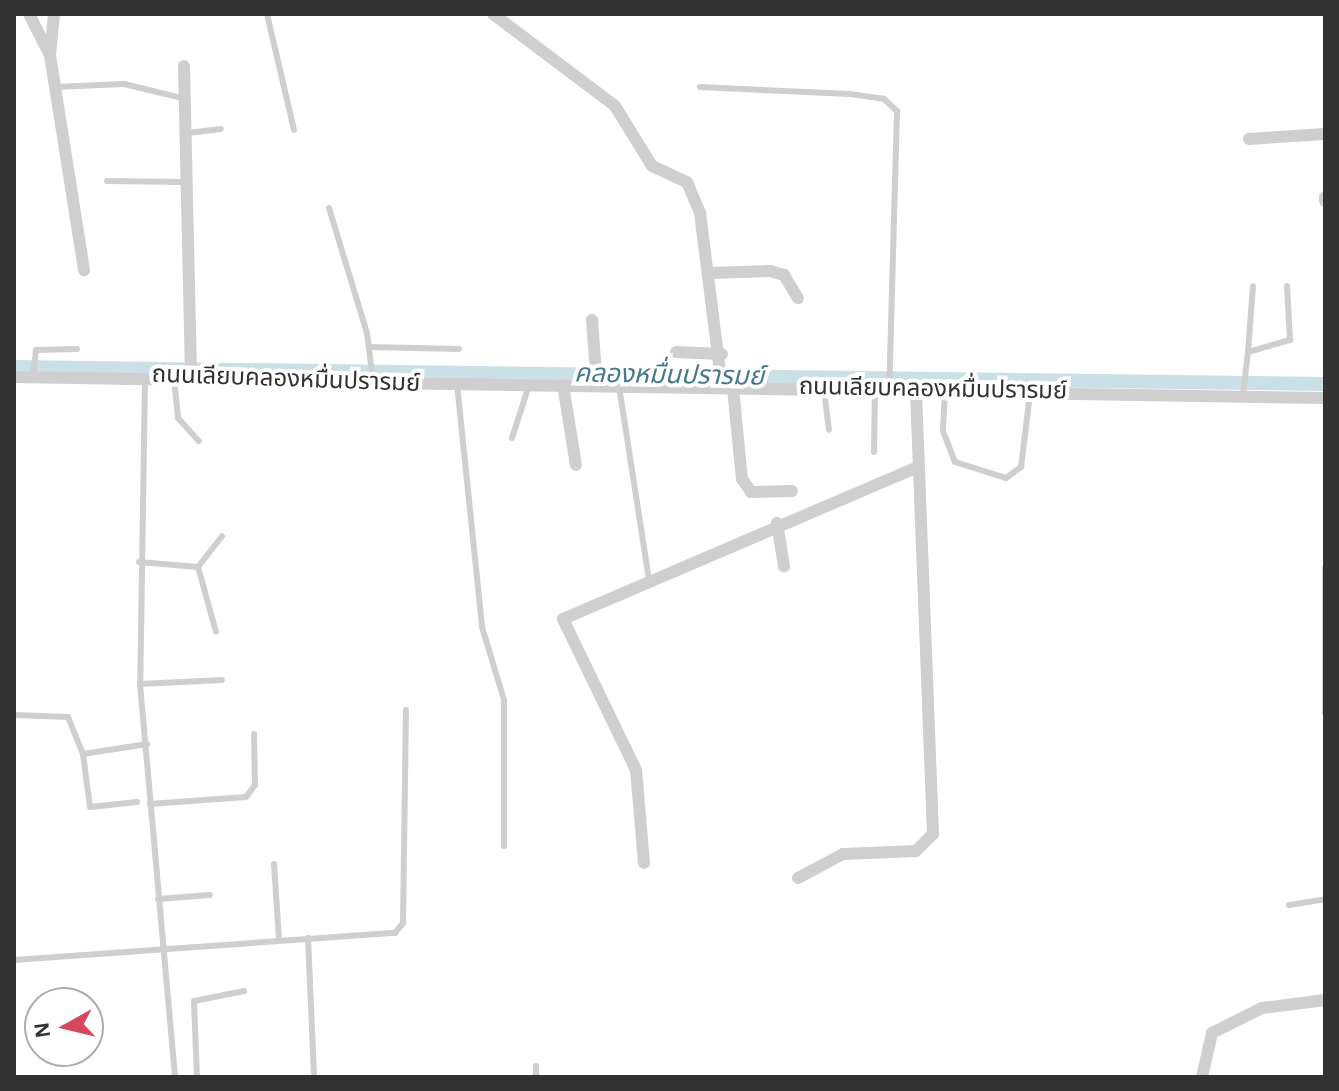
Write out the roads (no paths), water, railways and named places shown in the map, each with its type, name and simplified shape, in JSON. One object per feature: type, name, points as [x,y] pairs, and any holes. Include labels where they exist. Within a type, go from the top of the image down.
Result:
[{"type":"street","points":[[29,14],[50,55]]},
{"type":"street","points":[[54,14],[50,55],[84,270]]},
{"type":"street","points":[[493,14],[615,106],[652,166],[687,182],[709,273],[742,479],[751,492],[792,491]]},
{"type":"street","points":[[184,66],[182,98],[188,133],[186,182],[191,379]]},
{"type":"street","points":[[1249,139],[1325,134]]},
{"type":"street","points":[[709,273],[770,271],[784,275],[798,298]]},
{"type":"street","points":[[592,320],[596,375]]},
{"type":"street","points":[[676,352],[722,358]]},
{"type":"street","name":"ถนนเลียบคลองหมื่นปรารมย์","points":[[14,377],[145,376],[563,385],[596,375],[619,386],[726,385],[824,389],[875,389],[889,379],[916,391],[1243,391],[1325,398]]},
{"type":"street","points":[[563,385],[576,465]]},
{"type":"street","points":[[798,878],[843,854],[916,851],[933,834],[916,391]]},
{"type":"street","points":[[644,863],[636,770],[563,619],[777,523],[918,467]]},
{"type":"street","points":[[777,523],[784,566]]},
{"type":"street","points":[[1202,1077],[1212,1033],[1262,1008],[1325,1000]]},
{"type":"lane","points":[[267,14],[294,130]]},
{"type":"lane","points":[[55,87],[124,84],[182,98]]},
{"type":"lane","points":[[700,87],[850,94],[884,99],[897,111],[889,379]]},
{"type":"lane","points":[[188,133],[221,129]]},
{"type":"lane","points":[[107,181],[186,182]]},
{"type":"lane","points":[[329,208],[369,347],[373,381]]},
{"type":"lane","points":[[1243,391],[1253,286]]},
{"type":"lane","points":[[1248,352],[1290,340],[1287,286]]},
{"type":"lane","points":[[369,347],[459,349]]},
{"type":"lane","points":[[33,378],[36,350],[77,349]]},
{"type":"lane","points":[[145,376],[139,562],[140,684],[175,1077]]},
{"type":"lane","points":[[174,379],[178,418],[199,441]]},
{"type":"lane","points":[[457,384],[482,627],[504,700],[504,846]]},
{"type":"lane","points":[[512,438],[529,385]]},
{"type":"lane","points":[[619,386],[649,580]]},
{"type":"lane","points":[[824,389],[829,430]]},
{"type":"lane","points":[[874,452],[875,389]]},
{"type":"lane","points":[[945,392],[943,431],[955,462],[1006,478],[1021,467],[1030,390]]},
{"type":"lane","points":[[198,567],[222,536]]},
{"type":"lane","points":[[139,562],[198,567]]},
{"type":"lane","points":[[198,567],[216,632]]},
{"type":"lane","points":[[1325,568],[1325,713]]},
{"type":"lane","points":[[140,684],[222,680]]},
{"type":"lane","points":[[14,960],[162,946],[384,935],[403,923],[406,710]]},
{"type":"lane","points":[[14,715],[68,717],[83,754],[90,807],[137,802]]},
{"type":"lane","points":[[150,804],[246,797],[255,785],[254,734]]},
{"type":"lane","points":[[83,754],[147,744]]},
{"type":"lane","points":[[274,864],[279,940]]},
{"type":"lane","points":[[158,899],[210,895]]},
{"type":"lane","points":[[1289,905],[1325,899]]},
{"type":"lane","points":[[308,938],[314,1077]]},
{"type":"lane","points":[[197,1077],[194,1001],[244,991]]},
{"type":"lane","points":[[536,1066],[536,1077]]},
{"type":"waterway","name":"คลองหมื่นปรารมย์","points":[[14,367],[1325,384]]}]
